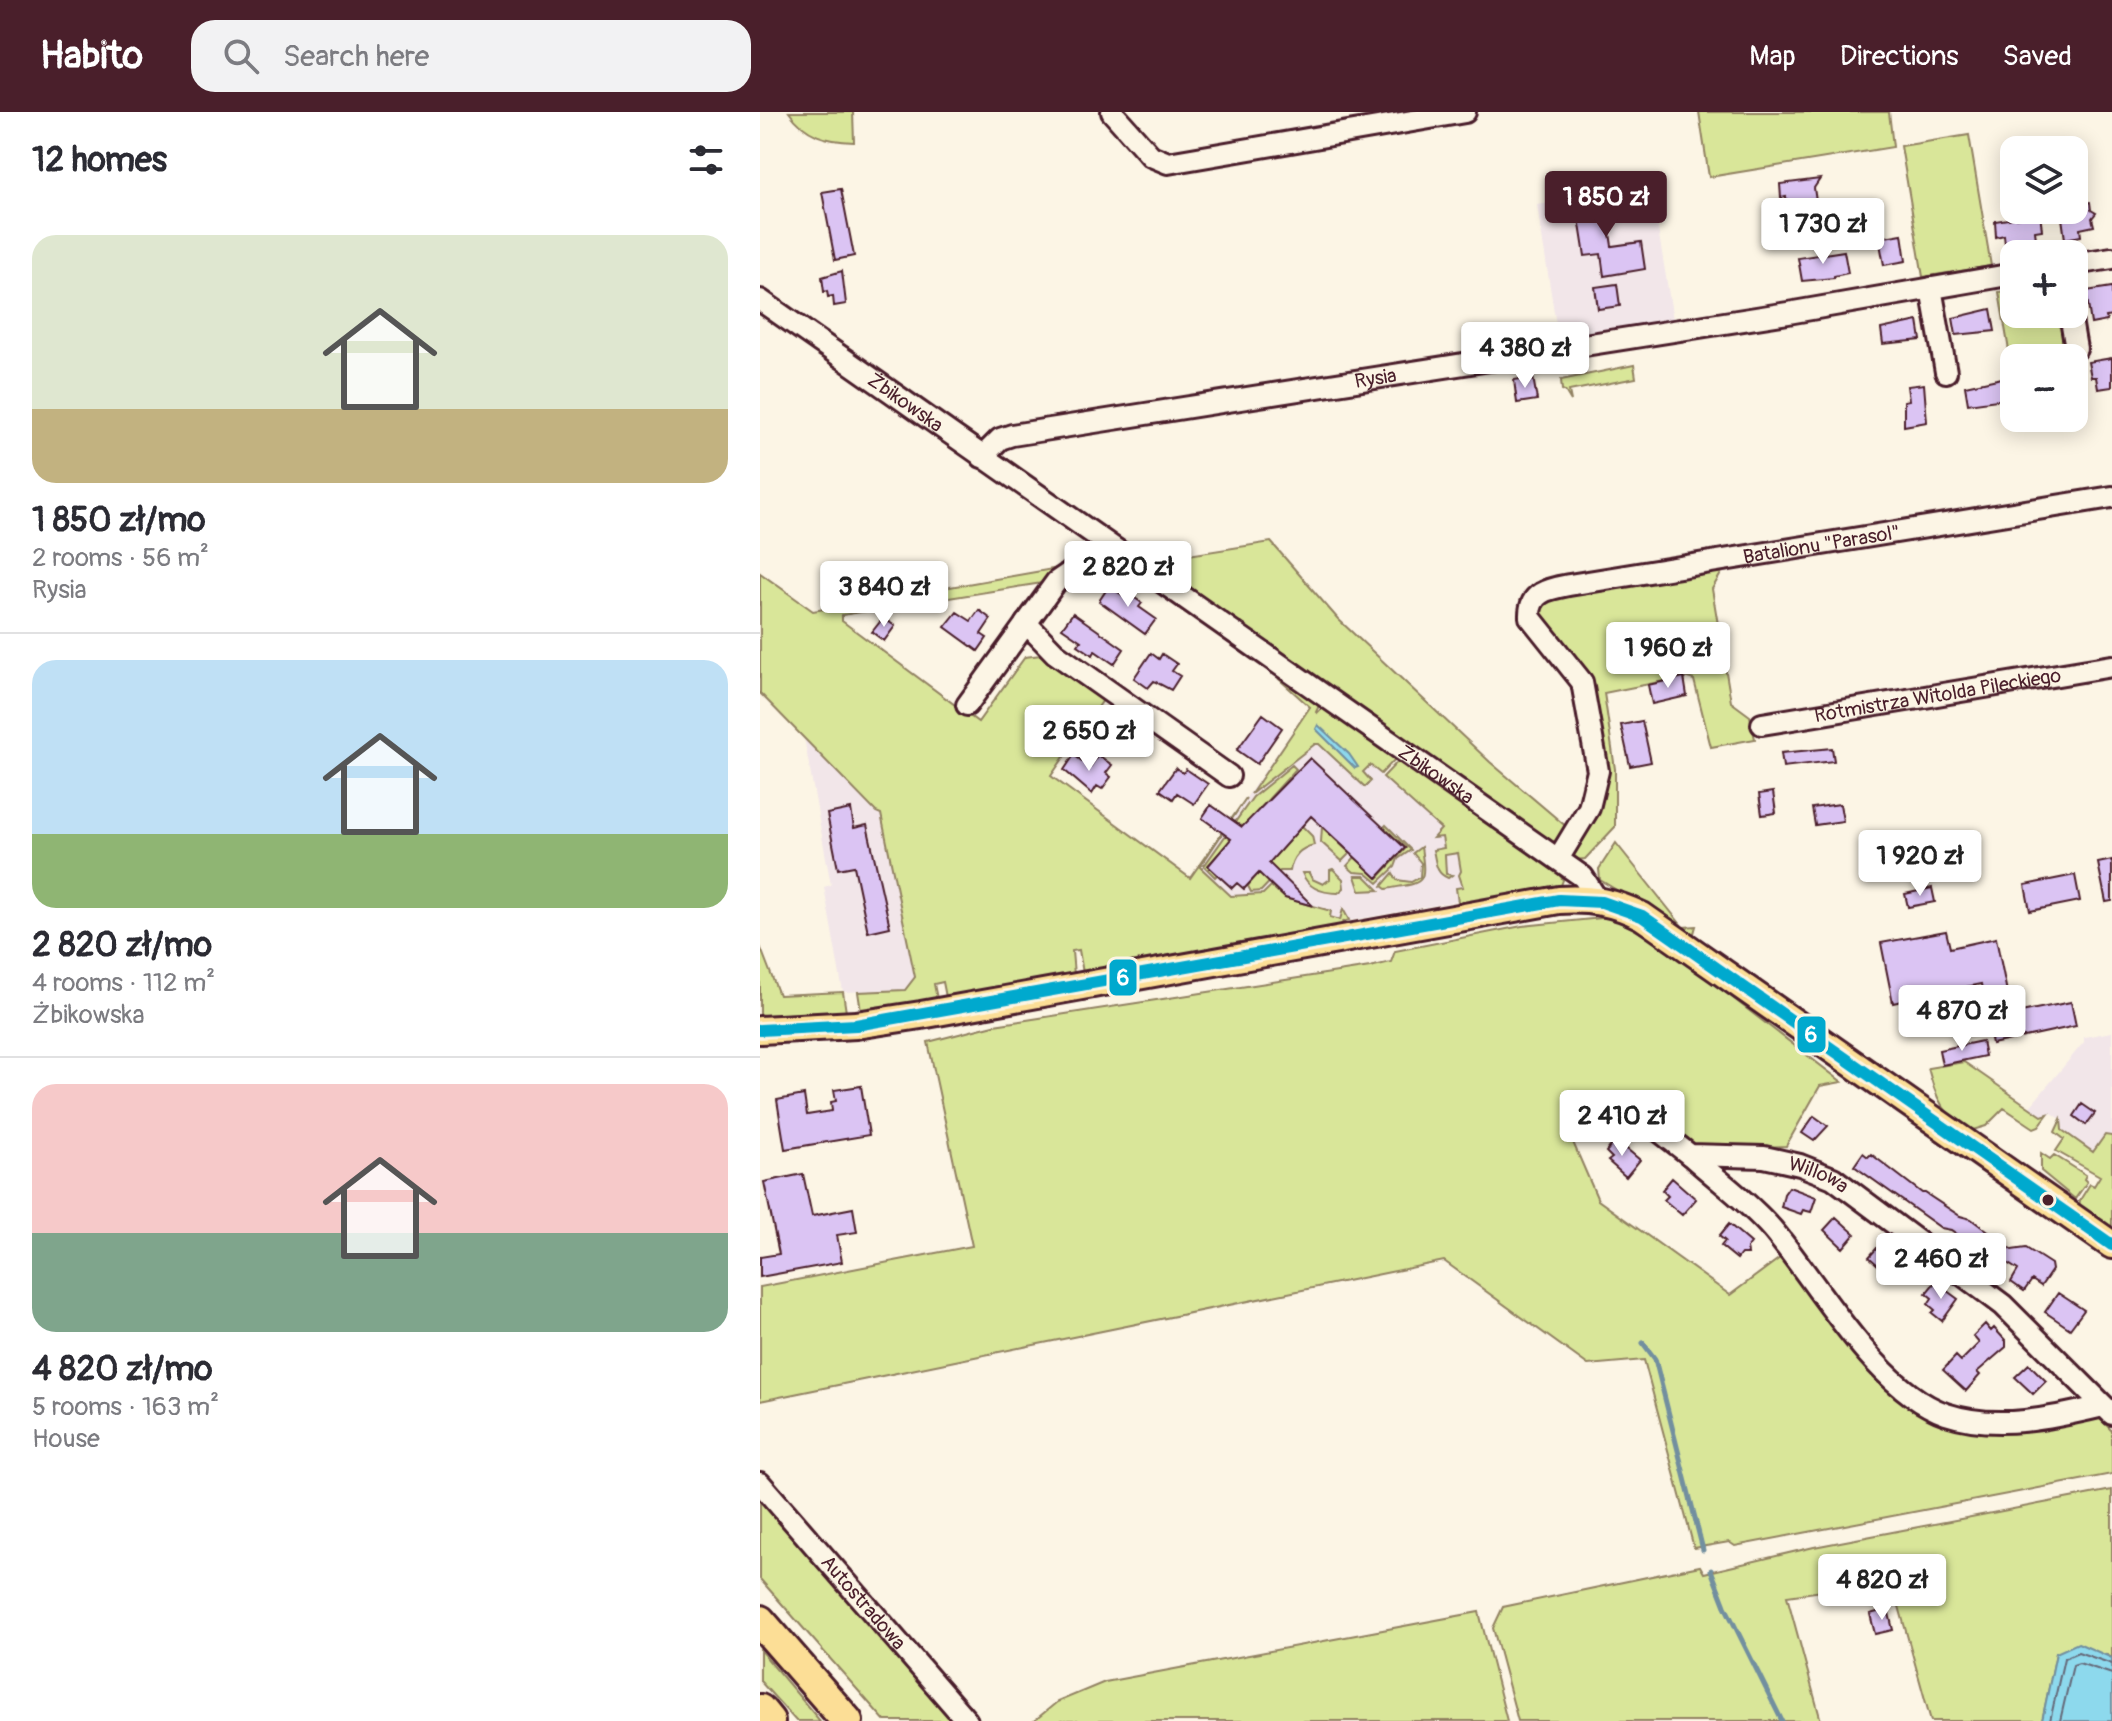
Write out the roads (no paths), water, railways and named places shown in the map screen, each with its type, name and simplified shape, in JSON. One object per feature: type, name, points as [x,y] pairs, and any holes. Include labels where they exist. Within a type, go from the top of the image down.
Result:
[{"type":"highway","points":[[760,1621],[847,1721]]},
{"type":"highway","points":[[760,1710],[769,1721]]},
{"type":"main road","points":[[760,1030],[856,1025],[921,1015],[1559,900],[1597,899],[1623,906],[1642,916],[2112,1245]]},
{"type":"street","points":[[1112,112],[1151,156],[1168,163],[1465,112]]},
{"type":"street","points":[[2088,262],[2112,258]]},
{"type":"street","name":"Rysia","points":[[982,457],[1000,439],[1012,435],[1459,366],[2000,276]]},
{"type":"street","points":[[1931,288],[1946,372]]},
{"type":"street","name":"Żbikowska","points":[[760,300],[1558,859],[1583,877],[1597,899]]},
{"type":"street","name":"Batalionu \"Parasol\"","points":[[1558,859],[1589,808],[1598,771],[1584,688],[1530,617],[1533,599],[1552,589],[1580,583],[2112,497]]},
{"type":"street","points":[[1072,571],[1083,555],[1089,531]]},
{"type":"street","points":[[967,705],[1056,582],[1072,571],[1127,557]]},
{"type":"street","points":[[1026,623],[1055,653],[1229,776]]},
{"type":"street","name":"Rotmistrza Witolda Pileckiego","points":[[1762,724],[2112,666]]},
{"type":"street","points":[[1644,1119],[1771,1227],[1874,1360],[1921,1402],[1944,1414],[1987,1422],[2055,1418],[2108,1410]]},
{"type":"street","name":"Willowa","points":[[1690,1155],[1764,1157],[1800,1165],[1833,1178],[2003,1305],[2108,1410]]},
{"type":"street","name":"Autostradowa","points":[[760,1483],[967,1721]]},
{"type":"water","points":[[1318,725],[1349,754],[1358,767],[1355,768],[1316,729]]},
{"type":"water","points":[[2078,1643],[2112,1658],[2112,1721],[2042,1721],[2056,1653]]},
{"type":"waterway","points":[[1643,1343],[1655,1359],[1703,1550]]},
{"type":"waterway","points":[[1711,1570],[1725,1606],[1782,1721]]}]
